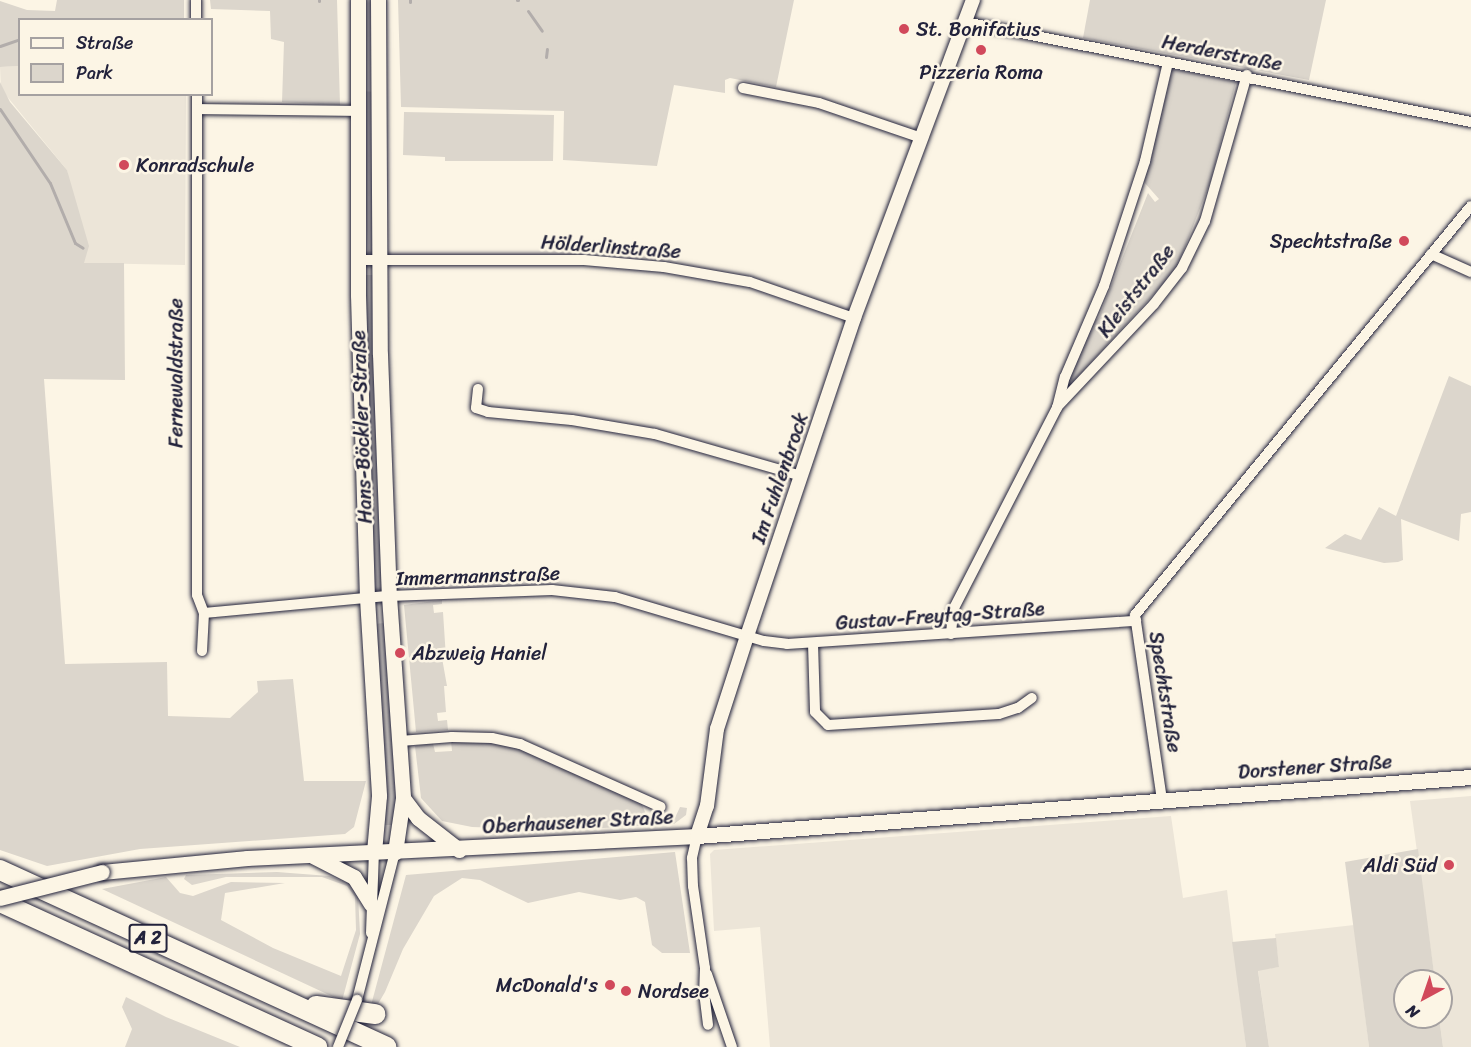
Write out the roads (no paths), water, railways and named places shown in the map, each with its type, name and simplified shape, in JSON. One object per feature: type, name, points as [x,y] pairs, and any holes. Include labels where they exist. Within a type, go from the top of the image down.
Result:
[{"type":"highway","name":"A 2","points":[[0,870],[386,1047]]},
{"type":"highway","name":"A 2","points":[[0,900],[317,1047]]},
{"type":"highway","points":[[296,1004],[375,1014]]},
{"type":"main road","name":"Hans-Böckler-Straße","points":[[358,0],[357,260],[367,598],[380,796],[374,852]]},
{"type":"main road","name":"Hans-Böckler-Straße","points":[[378,0],[378,259],[389,596],[403,798],[394,852]]},
{"type":"main road","name":"Dorstener Straße","points":[[1162,800],[1471,777]]},
{"type":"main road","points":[[403,798],[418,818],[459,850]]},
{"type":"main road","name":"Oberhausener Straße","points":[[0,900],[102,872],[149,865],[697,836],[1162,800]]},
{"type":"main road","points":[[310,855],[354,877],[371,903]]},
{"type":"street","points":[[196,0],[196,18]]},
{"type":"street","name":"Im Fuhlenbrock","points":[[697,836],[707,806],[717,729],[747,636],[854,318],[919,137],[973,0]]},
{"type":"street","name":"Herderstraße","points":[[965,22],[1246,75],[1471,122]]},
{"type":"street","name":"Kleiststraße","points":[[951,634],[953,610],[1057,408],[1065,377],[1104,286],[1132,205],[1168,62]]},
{"type":"street","name":"Kleiststraße","points":[[1057,408],[1147,313],[1182,268],[1205,221],[1246,75]]},
{"type":"street","points":[[743,88],[819,103],[919,137]]},
{"type":"street","name":"Fernewaldstraße","points":[[197,96],[197,595],[204,613],[202,651]]},
{"type":"street","points":[[198,109],[358,111]]},
{"type":"street","name":"Spechtstraße","points":[[1162,800],[1136,621],[1142,606],[1471,206]]},
{"type":"street","points":[[1431,254],[1471,272]]},
{"type":"street","name":"Hölderlinstraße","points":[[357,260],[573,260],[664,267],[750,282],[854,318]]},
{"type":"street","points":[[478,389],[476,408],[489,412],[572,420],[655,434],[801,476]]},
{"type":"street","name":"Immermannstraße","points":[[204,613],[389,596],[505,590],[596,594],[647,605],[747,636]]},
{"type":"street","name":"Gustav-Freytag-Straße","points":[[747,636],[775,644],[813,643],[1136,621]]},
{"type":"street","points":[[813,643],[815,712],[828,725],[999,714],[1018,708],[1032,698]]},
{"type":"street","name":"Oberhausener Straße","points":[[400,741],[462,737],[520,744],[661,807]]},
{"type":"street","points":[[697,836],[692,858],[693,886],[705,968],[732,1047]]},
{"type":"street","points":[[371,951],[374,852]]},
{"type":"street","points":[[339,1047],[357,1000],[371,951],[394,852]]},
{"type":"street","points":[[705,968],[704,992],[708,1025]]},
{"type":"waterway","points":[[528,11],[542,31]]},
{"type":"waterway","points":[[0,46],[18,40]]},
{"type":"waterway","points":[[546,57],[547,49]]},
{"type":"waterway","points":[[0,109],[50,183],[75,243],[83,248]]},
{"type":"place","name":"St. Bonifatius","points":[[904,29]]},
{"type":"place","name":"Pizzeria Roma","points":[[981,50]]},
{"type":"place","name":"Konradschule","points":[[124,165]]},
{"type":"place","name":"Spechtstraße","points":[[1404,241]]},
{"type":"place","name":"Abzweig Haniel","points":[[400,653]]},
{"type":"place","name":"Aldi Süd","points":[[1449,865]]},
{"type":"place","name":"McDonald's","points":[[610,985]]},
{"type":"place","name":"Nordsee","points":[[626,991]]}]
